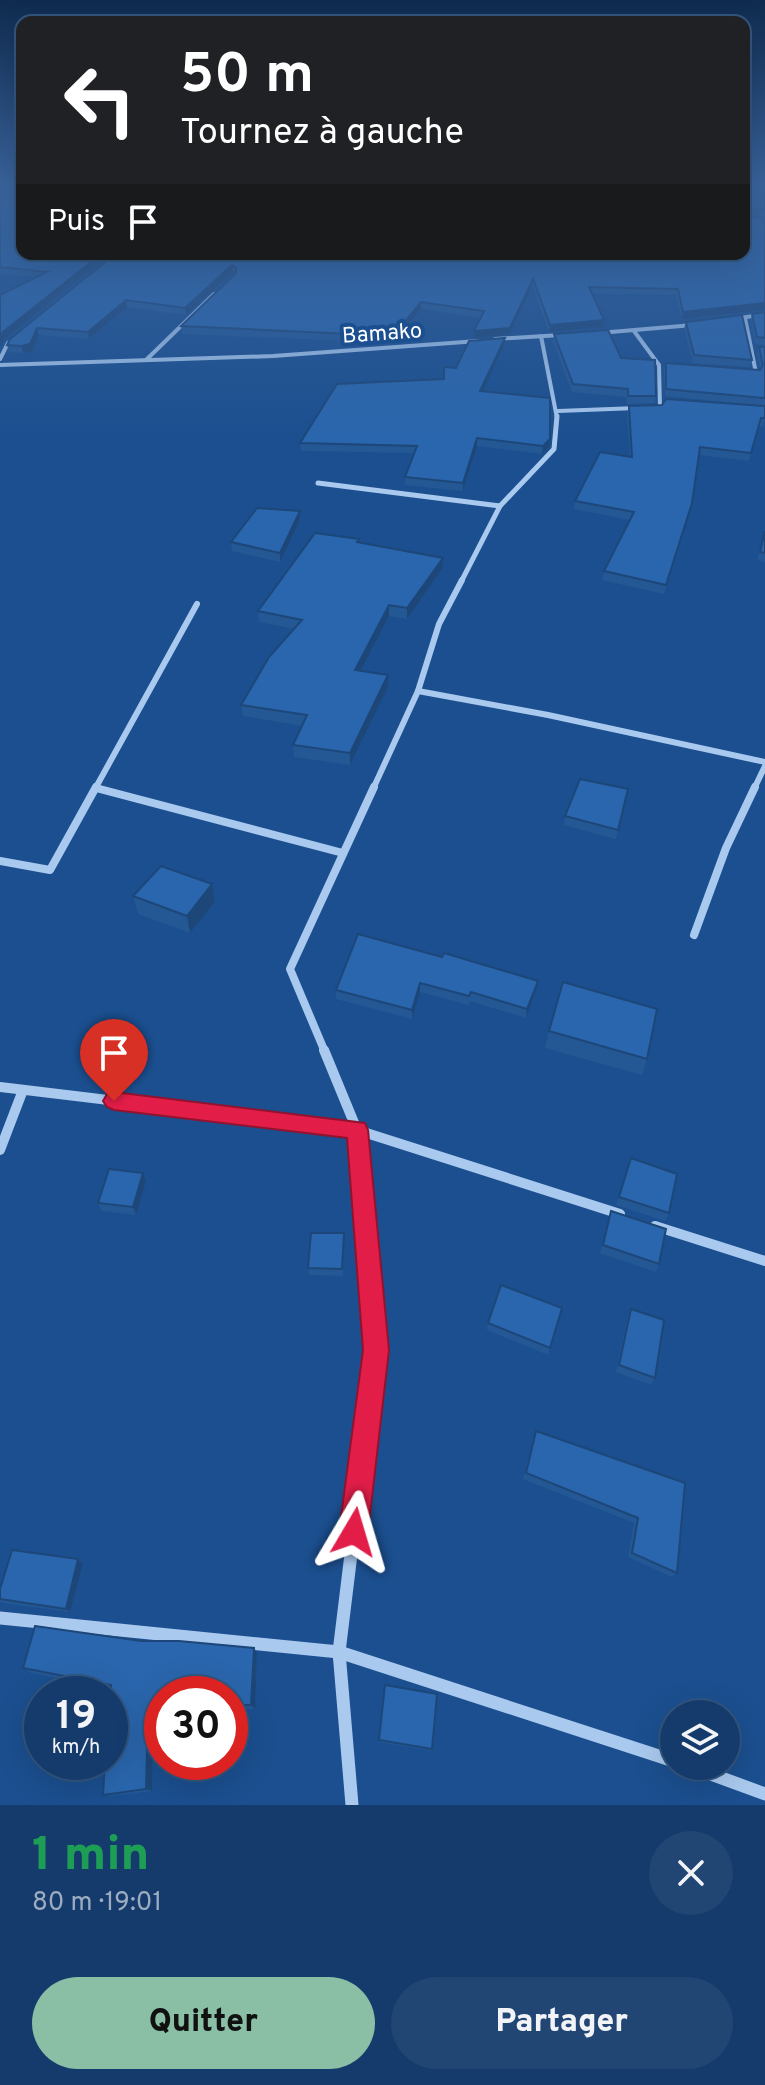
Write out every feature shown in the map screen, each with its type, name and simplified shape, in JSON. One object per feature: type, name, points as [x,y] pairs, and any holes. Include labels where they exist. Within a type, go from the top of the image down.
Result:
[{"type":"street","points":[[145,360],[222,286]]},
{"type":"street","points":[[723,321],[765,314]]},
{"type":"street","points":[[742,372],[756,373],[745,318]]},
{"type":"street","points":[[588,333],[696,324]]},
{"type":"street","points":[[558,411],[660,408],[659,365],[634,331]]},
{"type":"street","points":[[0,359],[8,343],[20,333]]},
{"type":"street","points":[[494,339],[572,334]]},
{"type":"street","points":[[352,1805],[339,1652],[376,1350],[357,1130],[290,969],[418,691],[439,624],[500,506],[554,449],[558,411],[541,336]]},
{"type":"street","name":"Bamako","points":[[0,365],[273,356],[478,341]]},
{"type":"street","points":[[751,349],[765,350]]},
{"type":"street","points":[[659,365],[673,367]]},
{"type":"street","points":[[660,401],[675,402]]},
{"type":"street","points":[[318,483],[500,506]]},
{"type":"street","points":[[0,861],[50,870],[197,604]]},
{"type":"street","points":[[418,691],[548,715],[765,764],[726,848],[694,935]]},
{"type":"street","points":[[96,788],[343,853]]},
{"type":"street","points":[[0,1087],[357,1130],[629,1217]]},
{"type":"street","points":[[0,1150],[23,1090]]},
{"type":"street","points":[[644,1222],[765,1261]]},
{"type":"street","points":[[0,1618],[339,1652],[660,1756]]},
{"type":"street","points":[[727,1780],[765,1794]]},
{"type":"building","points":[[30,270],[81,270],[0,337],[0,295],[47,272]]},
{"type":"building","points":[[95,270],[226,270],[185,308],[126,300],[88,332],[37,328],[30,344],[7,345],[10,339]]},
{"type":"building","points":[[236,270],[765,270],[765,303],[683,312],[678,289],[589,287],[604,320],[550,325],[533,279],[510,328],[474,331],[484,311],[421,302],[393,336],[181,326]]},
{"type":"building","points":[[765,312],[765,338],[757,337],[752,314]]},
{"type":"building","points":[[742,315],[752,360],[694,355],[686,322]]},
{"type":"building","points":[[608,330],[621,358],[655,360],[656,396],[628,396],[628,389],[573,384],[554,334]]},
{"type":"building","points":[[505,338],[480,391],[550,398],[550,439],[543,446],[477,438],[463,483],[405,477],[417,446],[300,443],[337,384],[444,379],[444,367],[456,368],[469,341]]},
{"type":"building","points":[[759,347],[765,347],[765,398],[666,389],[666,363],[760,370],[763,365]]},
{"type":"building","points":[[666,399],[765,406],[765,418],[761,418],[751,453],[700,447],[692,503],[666,585],[604,571],[634,512],[575,501],[600,452],[632,457],[629,406],[662,405]]},
{"type":"building","points":[[257,508],[300,511],[280,553],[231,542]]},
{"type":"building","points":[[765,531],[765,553],[760,552]]},
{"type":"building","points":[[315,533],[359,539],[357,542],[443,558],[407,608],[389,605],[355,670],[388,675],[350,753],[293,745],[307,715],[241,705],[269,657],[302,620],[258,611]]},
{"type":"building","points":[[580,779],[628,789],[618,830],[565,816]]},
{"type":"building","points":[[161,866],[212,884],[187,916],[133,896]]},
{"type":"building","points":[[358,934],[442,957],[444,953],[538,981],[527,1009],[471,992],[469,996],[420,983],[412,1010],[336,990]]},
{"type":"building","points":[[563,982],[657,1009],[647,1059],[549,1031]]},
{"type":"building","points":[[631,1158],[677,1174],[669,1213],[619,1197]]},
{"type":"building","points":[[109,1169],[143,1173],[133,1207],[98,1203]]},
{"type":"building","points":[[611,1211],[666,1229],[659,1264],[603,1245]]},
{"type":"building","points":[[311,1233],[344,1233],[342,1269],[308,1268]]},
{"type":"building","points":[[501,1285],[562,1308],[550,1348],[488,1323]]},
{"type":"building","points":[[631,1309],[664,1320],[655,1378],[619,1365]]},
{"type":"building","points":[[536,1431],[685,1483],[677,1573],[632,1553],[638,1518],[526,1473]]},
{"type":"building","points":[[12,1550],[78,1559],[66,1609],[0,1599]]},
{"type":"building","points":[[35,1626],[141,1641],[254,1648],[251,1705],[248,1705],[248,1676],[144,1676],[146,1789],[103,1795],[104,1780],[128,1780],[128,1676],[64,1676],[23,1668]]},
{"type":"building","points":[[385,1685],[437,1694],[432,1749],[379,1740]]},
{"type":"route","points":[[114,1101],[357,1130],[376,1350],[354,1532]]}]
